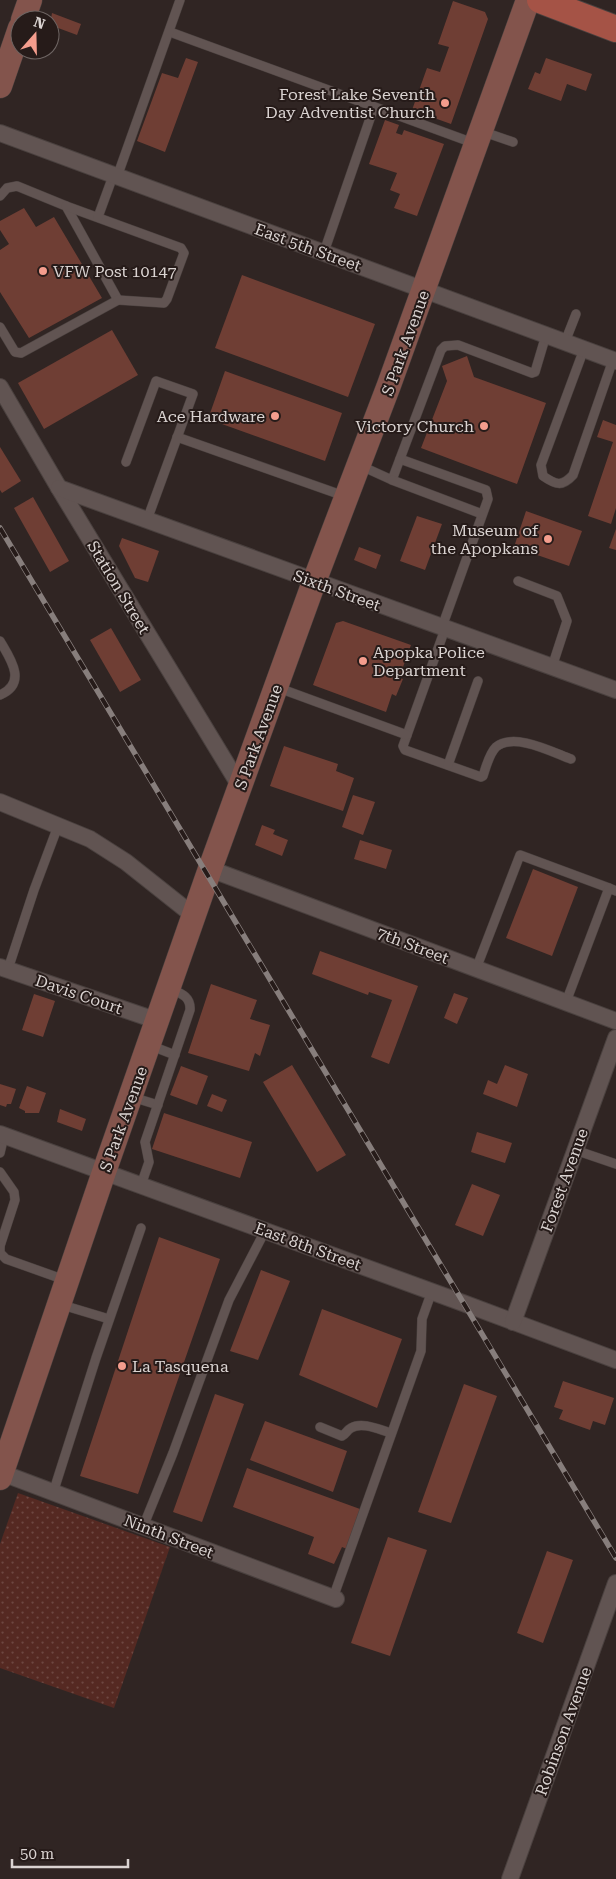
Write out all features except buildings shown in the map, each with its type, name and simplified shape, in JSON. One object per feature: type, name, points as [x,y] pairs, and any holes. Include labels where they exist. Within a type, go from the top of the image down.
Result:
[{"type":"main road","name":"S Park Avenue","points":[[1,1475],[210,868],[314,582],[424,290],[528,0]]},
{"type":"main road","points":[[540,0],[616,29]]},
{"type":"main road","points":[[0,86],[10,57]]},
{"type":"street","name":"East 5th Street","points":[[0,133],[615,360]]},
{"type":"street","name":"Station Street","points":[[0,388],[240,786]]},
{"type":"street","name":"Sixth Street","points":[[59,488],[616,690]]},
{"type":"street","points":[[0,802],[90,839],[126,862],[194,916]]},
{"type":"street","name":"7th Street","points":[[210,868],[616,1021]]},
{"type":"street","name":"Davis Court","points":[[4,968],[158,1021]]},
{"type":"street","name":"Forest Avenue","points":[[513,1322],[616,1038]]},
{"type":"street","name":"East 8th Street","points":[[2,1135],[616,1360]]},
{"type":"street","name":"Ninth Street","points":[[1,1475],[334,1599]]},
{"type":"street","name":"Robinson Avenue","points":[[510,1879],[616,1584]]},
{"type":"lane","points":[[98,217],[170,32],[180,0]]},
{"type":"lane","points":[[170,32],[374,107],[479,138],[513,142]]},
{"type":"lane","points":[[324,252],[374,107]]},
{"type":"lane","points":[[0,196],[7,188],[17,186],[181,248],[184,253],[164,303],[118,300],[21,353],[14,352],[0,327]]},
{"type":"lane","points":[[66,206],[118,300]]},
{"type":"lane","points":[[565,342],[576,314]]},
{"type":"lane","points":[[392,480],[441,350],[446,346],[458,345],[532,373],[534,372],[546,335]]},
{"type":"lane","points":[[584,349],[542,465],[543,476],[551,482],[566,483],[573,475],[615,360]]},
{"type":"lane","points":[[126,462],[156,381],[194,394],[147,520]]},
{"type":"lane","points":[[177,437],[346,497]]},
{"type":"lane","points":[[400,459],[486,490],[488,499],[403,746],[404,750],[481,777],[492,753],[497,746],[506,742],[519,740],[571,759]]},
{"type":"lane","points":[[359,464],[392,480],[482,514]]},
{"type":"lane","points":[[518,581],[556,596],[563,607],[567,621],[552,667]]},
{"type":"lane","points":[[0,641],[14,664],[15,677],[10,688],[0,695]]},
{"type":"lane","points":[[448,765],[478,681]]},
{"type":"lane","points":[[276,687],[407,735]]},
{"type":"lane","points":[[4,968],[58,826]]},
{"type":"lane","points":[[476,968],[520,855],[612,890],[566,1002]]},
{"type":"lane","points":[[141,1185],[149,1162],[145,1142],[190,1010],[190,1002],[187,997],[169,988]]},
{"type":"lane","points":[[149,1045],[175,1055]]},
{"type":"lane","points":[[131,1096],[158,1105]]},
{"type":"lane","points":[[0,1153],[2,1135]]},
{"type":"lane","points":[[575,1150],[616,1164]]},
{"type":"lane","points":[[0,1172],[14,1192],[14,1200],[0,1247],[0,1253],[6,1258],[67,1281]]},
{"type":"lane","points":[[53,1493],[141,1228]]},
{"type":"lane","points":[[143,1527],[173,1453],[228,1300],[265,1231]]},
{"type":"lane","points":[[334,1599],[421,1351],[422,1319],[432,1291]]},
{"type":"lane","points":[[59,1304],[109,1320]]},
{"type":"lane","points":[[320,1427],[342,1436],[350,1428],[359,1425],[391,1433]]},
{"type":"shaded area","points":[[18,1493],[170,1547],[114,1708],[0,1668],[0,1544]]},
{"type":"railway","points":[[0,528],[616,1558]]},
{"type":"place","name":"Forest Lake Seventh Day Adventist Church","points":[[445,103]]},
{"type":"place","name":"VFW Post 10147","points":[[43,271]]},
{"type":"place","name":"Ace Hardware","points":[[275,416]]},
{"type":"place","name":"Victory Church","points":[[484,426]]},
{"type":"place","name":"Museum of the Apopkans","points":[[548,539]]},
{"type":"place","name":"Apopka Police Department","points":[[363,661]]},
{"type":"place","name":"La Tasquena","points":[[122,1366]]}]
